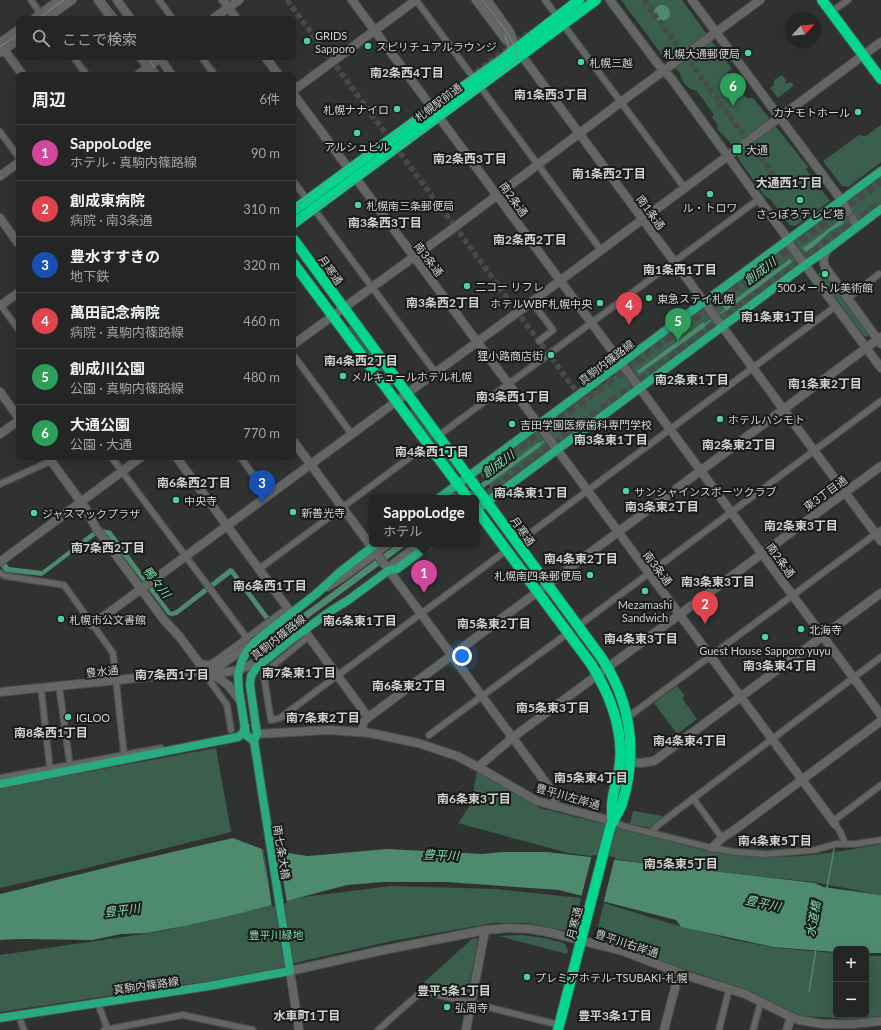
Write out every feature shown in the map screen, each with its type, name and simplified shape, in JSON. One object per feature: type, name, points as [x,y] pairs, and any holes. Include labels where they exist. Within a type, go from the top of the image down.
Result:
[{"type":"highway","name":"札幌駅前通","points":[[296,209],[311,204],[356,178],[436,113],[560,20],[579,0]]},
{"type":"highway","name":"札幌駅前通","points":[[560,20],[596,0]]},
{"type":"highway","points":[[822,0],[881,79]]},
{"type":"highway","name":"札幌駅前通","points":[[296,221],[311,204],[349,170],[425,114],[436,113]]},
{"type":"highway","name":"月寒通","points":[[296,243],[608,667],[622,698],[628,717],[631,739],[630,762],[622,805],[611,825]]},
{"type":"highway","points":[[296,267],[465,495]]},
{"type":"highway","name":"月寒通","points":[[479,513],[598,675],[611,703],[617,722],[620,741],[620,761],[612,803],[611,825],[559,1027]]},
{"type":"main road","name":"真駒内篠路線","points":[[443,495],[705,303],[881,171]]},
{"type":"main road","points":[[479,507],[723,327],[800,258],[828,249],[881,210]]},
{"type":"main road","name":"真駒内篠路線","points":[[379,556],[397,569],[426,547]]},
{"type":"main road","name":"真駒内篠路線","points":[[379,556],[340,572],[316,594],[300,624],[291,640],[258,666],[251,676],[250,690],[255,738],[246,735],[239,684],[239,670],[244,655],[257,640],[286,618],[300,624],[332,610],[347,601],[379,556]]},
{"type":"main road","points":[[0,784],[238,737],[242,733],[245,726]]},
{"type":"main road","name":"南七条大橋","points":[[255,738],[289,968]]},
{"type":"main road","name":"真駒内篠路線","points":[[0,1018],[209,986],[289,968]]},
{"type":"street","points":[[31,0],[41,16]]},
{"type":"street","points":[[43,16],[59,0]]},
{"type":"street","points":[[44,16],[72,0]]},
{"type":"street","points":[[98,0],[110,16]]},
{"type":"street","points":[[117,0],[129,16]]},
{"type":"street","points":[[159,0],[171,16]]},
{"type":"street","points":[[223,0],[235,16]]},
{"type":"street","points":[[217,16],[239,0]]},
{"type":"street","name":"南2条通","points":[[352,0],[498,195],[559,280],[881,715]]},
{"type":"street","points":[[296,89],[416,0],[601,250]]},
{"type":"street","name":"南1条通","points":[[476,0],[506,40],[519,52],[723,327]]},
{"type":"street","name":"南1条通","points":[[487,0],[510,32],[519,52]]},
{"type":"street","points":[[545,0],[684,187]]},
{"type":"street","points":[[610,0],[671,78],[728,155],[800,258],[881,368]]},
{"type":"street","points":[[692,0],[842,201],[857,227]]},
{"type":"street","points":[[296,343],[414,258],[621,102],[760,0]]},
{"type":"street","points":[[831,12],[848,0]]},
{"type":"street","points":[[1,48],[16,32]]},
{"type":"street","points":[[1,48],[16,41]]},
{"type":"street","points":[[92,625],[881,42]]},
{"type":"street","points":[[1,48],[20,72]]},
{"type":"street","points":[[76,60],[84,72]]},
{"type":"street","points":[[142,60],[150,71],[158,60]]},
{"type":"street","points":[[161,60],[170,72]]},
{"type":"street","points":[[204,60],[212,72]]},
{"type":"street","points":[[268,60],[276,72]]},
{"type":"street","name":"南3条通","points":[[296,98],[834,823]]},
{"type":"street","points":[[0,132],[16,153]]},
{"type":"street","points":[[0,176],[16,164]]},
{"type":"street","points":[[296,185],[435,372]]},
{"type":"street","points":[[438,436],[759,199]]},
{"type":"street","points":[[0,218],[16,240]]},
{"type":"street","points":[[362,732],[364,721],[368,716],[538,592],[866,348],[880,340],[825,266],[823,261],[828,249]]},
{"type":"street","points":[[848,298],[879,274]]},
{"type":"street","points":[[16,294],[0,305],[16,326]]},
{"type":"street","points":[[531,301],[553,330],[539,341]]},
{"type":"street","points":[[517,543],[836,306]]},
{"type":"street","points":[[723,327],[814,451],[878,532],[881,541]]},
{"type":"street","points":[[296,359],[351,433]]},
{"type":"street","points":[[0,392],[16,414]]},
{"type":"street","points":[[578,626],[881,402]]},
{"type":"street","points":[[0,434],[16,422]]},
{"type":"street","points":[[259,569],[428,444]]},
{"type":"street","points":[[296,445],[369,543]]},
{"type":"street","points":[[0,484],[50,460],[92,517],[96,528],[145,586],[205,671],[227,705],[232,730]]},
{"type":"street","points":[[113,460],[247,638]]},
{"type":"street","points":[[2,561],[137,460]]},
{"type":"street","points":[[178,460],[368,716]]},
{"type":"street","points":[[242,460],[268,495]]},
{"type":"street","name":"東3丁目通","points":[[478,767],[512,738],[881,466]]},
{"type":"street","points":[[628,717],[878,532]]},
{"type":"street","points":[[372,547],[552,791],[555,798],[554,806]]},
{"type":"street","points":[[379,556],[386,547]]},
{"type":"street","points":[[379,556],[393,564],[416,547]]},
{"type":"street","points":[[300,624],[264,673],[271,720],[280,718],[507,550]]},
{"type":"street","points":[[0,573],[5,576],[64,585],[113,653],[124,754]]},
{"type":"street","points":[[630,762],[640,763],[654,761],[881,594]]},
{"type":"street","points":[[199,663],[209,664],[214,662],[282,612],[300,624]]},
{"type":"street","points":[[429,735],[568,633]]},
{"type":"street","points":[[205,671],[219,666],[257,640]]},
{"type":"street","points":[[205,671],[218,673],[239,670],[250,666],[272,650],[291,640]]},
{"type":"street","points":[[651,833],[658,825],[693,798],[881,657]]},
{"type":"street","points":[[205,671],[226,683],[241,702]]},
{"type":"street","name":"豊水通","points":[[0,692],[205,671]]},
{"type":"street","points":[[59,686],[70,765]]},
{"type":"street","points":[[41,688],[50,769]]},
{"type":"street","points":[[712,848],[722,838],[881,721]]},
{"type":"street","name":"豊平川左岸通","points":[[255,738],[321,729],[362,732],[398,738],[429,746],[457,756],[534,800],[611,825],[623,826],[712,848],[735,852],[766,854],[815,850],[836,844],[855,844],[881,840]]},
{"type":"street","points":[[0,778],[161,748]]},
{"type":"street","points":[[845,844],[841,833],[834,823],[881,785]]},
{"type":"street","points":[[693,798],[722,838]]},
{"type":"street","name":"豊平川右岸通","points":[[289,968],[485,930],[508,928],[530,929],[582,937],[745,994],[799,1020],[852,1027],[881,1020]]},
{"type":"street","points":[[466,1030],[485,930]]},
{"type":"street","points":[[289,968],[299,1030]]},
{"type":"street","points":[[664,1030],[679,972]]},
{"type":"street","points":[[719,1030],[729,989]]},
{"type":"street","points":[[378,1030],[422,991],[559,1027]]},
{"type":"street","points":[[753,1030],[761,1001]]},
{"type":"street","points":[[100,1009],[107,1030],[183,1015],[253,1030]]},
{"type":"street","points":[[787,1030],[791,1017]]},
{"type":"street","points":[[21,1022],[24,1030]]},
{"type":"green space","points":[[621,0],[682,0],[732,69],[727,72],[746,98],[753,98],[808,167],[806,169],[830,201],[795,226],[790,225],[772,201],[764,195],[740,161],[729,141],[718,130],[717,124],[712,117],[714,115],[697,91],[686,85],[680,73],[663,56]]},
{"type":"green space","points":[[782,75],[786,80],[785,84],[790,82],[793,86],[778,98],[770,88],[774,85],[774,80]]},
{"type":"green space","points":[[881,125],[881,162],[848,187],[842,186],[823,161],[859,135],[866,136]]},
{"type":"green space","points":[[881,176],[881,205],[600,413],[584,423],[544,455],[493,491],[480,473],[579,400],[605,383],[629,362]]},
{"type":"green space","points":[[822,271],[869,333],[867,337],[864,336],[818,274]]},
{"type":"green space","points":[[350,326],[394,385],[392,387],[348,328]]},
{"type":"green space","points":[[411,409],[456,469],[454,470],[409,410]]},
{"type":"green space","points":[[677,686],[685,696],[682,698],[697,719],[677,734],[654,703]]},
{"type":"green space","points":[[216,748],[231,832],[0,888],[0,788]]},
{"type":"green space","points":[[477,772],[540,808],[707,851],[743,856],[779,857],[823,854],[881,844],[881,895],[813,882],[568,853],[458,823],[471,804]]},
{"type":"green space","points":[[633,811],[663,816],[661,820],[651,828],[630,824]]},
{"type":"green space","name":"豊平川緑地","points":[[391,886],[497,889],[581,898],[574,929],[569,928],[568,931],[527,923],[493,923],[392,941],[303,961],[275,969],[228,978],[0,1012],[0,955],[164,931],[271,901]]},
{"type":"green space","points":[[604,903],[672,924],[734,940],[777,948],[833,953],[833,1018],[803,1016],[750,991],[640,954],[596,934]]},
{"type":"green space","points":[[522,935],[564,943],[568,950],[567,954],[499,936]]},
{"type":"green space","points":[[477,938],[478,940],[467,997],[465,998],[420,986],[472,939]]},
{"type":"green space","points":[[869,956],[881,956],[881,1016],[869,1017]]},
{"type":"green space","points":[[835,1018],[861,1018],[851,1019]]},
{"type":"water","points":[[659,5],[665,5],[670,10],[668,19],[665,21],[659,21],[654,16],[654,10]]},
{"type":"water","points":[[842,219],[844,222],[842,224],[830,231],[806,252],[803,248]]},
{"type":"water","points":[[790,259],[792,262],[726,311],[723,306],[730,303]]},
{"type":"water","points":[[703,322],[706,326],[639,374],[637,371]]},
{"type":"water","points":[[539,442],[542,445],[474,495],[464,495],[499,472]]},
{"type":"water","points":[[103,529],[111,531],[171,612],[176,610],[230,568],[233,569],[280,629],[289,624],[393,547],[404,547],[292,630],[279,635],[263,617],[231,574],[177,615],[168,615],[107,535],[95,536],[42,576],[5,572],[0,565],[0,555],[9,567],[42,571],[94,531]]},
{"type":"water","name":"豊平川","points":[[233,838],[262,849],[267,880],[263,849],[308,856],[387,849],[483,854],[501,852],[547,852],[815,883],[823,887],[881,895],[881,953],[869,953],[869,946],[833,946],[833,952],[773,947],[681,927],[676,920],[559,890],[446,882],[384,882],[347,885],[241,913],[148,933],[121,934],[92,940],[0,940],[0,894]]},
{"type":"pier","points":[[263,847],[278,849],[287,903],[272,907]]},
{"type":"pier","points":[[592,855],[615,857],[603,904],[581,898]]},
{"type":"waterway","name":"創成川","points":[[718,315],[726,309]]},
{"type":"waterway","name":"創成川","points":[[704,325],[714,318]]},
{"type":"waterway","name":"創成川","points":[[540,444],[547,439]]},
{"type":"waterway","name":"水道橋","points":[[827,888],[834,849]]},
{"type":"waterway","name":"水道橋","points":[[809,992],[816,949]]},
{"type":"tunnel","points":[[287,0],[329,57]]},
{"type":"tunnel","points":[[644,0],[779,183]]},
{"type":"tunnel","points":[[469,77],[531,31]]},
{"type":"tunnel","points":[[336,66],[386,134]]},
{"type":"tunnel","points":[[400,153],[452,223]]},
{"type":"tunnel","points":[[455,495],[881,181]]},
{"type":"tunnel","points":[[479,500],[881,203]]},
{"type":"tunnel","points":[[459,232],[513,306]]},
{"type":"tunnel","points":[[521,317],[576,391]]},
{"type":"tram line","points":[[42,16],[64,0]]},
{"type":"tram line","points":[[104,0],[116,16]]},
{"type":"tram line","points":[[296,225],[514,63],[517,59],[516,52],[509,37],[504,28],[482,0]]},
{"type":"tram line","points":[[0,47],[16,35]]},
{"type":"tram line","points":[[296,207],[501,55],[509,46],[505,36]]},
{"type":"tram line","points":[[150,60],[158,72]]},
{"type":"place","name":"GRIDS Sapporo","points":[[307,41]]},
{"type":"place","name":"スピリチュアルラウンジ","points":[[368,46]]},
{"type":"place","name":"札幌大通郵便局","points":[[748,53]]},
{"type":"place","name":"札幌三越","points":[[581,62]]},
{"type":"place","name":"大通公園","points":[[733,106]]},
{"type":"place","name":"札幌ナナイロ","points":[[397,109]]},
{"type":"place","name":"カナモトホール","points":[[858,112]]},
{"type":"place","name":"アルシュビル","points":[[357,133]]},
{"type":"place","name":"大通","points":[[737,149]]},
{"type":"place","name":"ル・トロワ","points":[[710,194]]},
{"type":"place","name":"さっぽろテレビ塔","points":[[800,200]]},
{"type":"place","name":"札幌南三条郵便局","points":[[358,205]]},
{"type":"place","name":"500メートル美術館","points":[[825,274]]},
{"type":"place","name":"二コー リフレ","points":[[467,286]]},
{"type":"place","name":"東急ステイ札幌","points":[[649,298]]},
{"type":"place","name":"ホテルWBF札幌中央","points":[[600,303]]},
{"type":"place","name":"萬田記念病院","points":[[629,325]]},
{"type":"place","name":"創成川公園","points":[[678,341]]},
{"type":"place","name":"狸小路商店街","points":[[551,355]]},
{"type":"place","name":"メルキュールホテル札幌","points":[[343,376]]},
{"type":"place","name":"ホテルハシモト","points":[[720,419]]},
{"type":"place","name":"吉田学園医療歯科専門学校","points":[[512,424]]},
{"type":"place","name":"サンシャインスポーツクラブ","points":[[626,491]]},
{"type":"place","name":"中央寺","points":[[176,500]]},
{"type":"place","name":"豊水すすきの","points":[[262,503]]},
{"type":"place","name":"新善光寺","points":[[293,512]]},
{"type":"place","name":"ジャスマックプラザ","points":[[34,513]]},
{"type":"place","name":"札幌南四条郵便局","points":[[590,575]]},
{"type":"place","name":"Mezamashi Sandwich","points":[[645,591]]},
{"type":"place","name":"SappoLodge","points":[[424,593]]},
{"type":"place","name":"札幌市公文書館","points":[[61,619]]},
{"type":"place","name":"創成東病院","points":[[705,624]]},
{"type":"place","name":"北海寺","points":[[801,629]]},
{"type":"place","name":"Guest House Sapporo yuyu","points":[[765,637]]},
{"type":"place","name":"IGLOO","points":[[68,717]]},
{"type":"place","name":"プレミアホテル-TSUBAKI-札幌","points":[[527,977]]},
{"type":"place","name":"弘周寺","points":[[447,1007]]},
{"type":"district","name":"南2条西4丁目","points":[[407,72]]},
{"type":"district","name":"南1条西3丁目","points":[[551,94]]},
{"type":"district","name":"南2条西3丁目","points":[[470,158]]},
{"type":"district","name":"南1条西2丁目","points":[[609,173]]},
{"type":"district","name":"大通西1丁目","points":[[789,182]]},
{"type":"district","name":"南3条西3丁目","points":[[385,222]]},
{"type":"district","name":"南2条西2丁目","points":[[530,239]]},
{"type":"district","name":"南1条西1丁目","points":[[680,269]]},
{"type":"district","name":"南3条西2丁目","points":[[443,302]]},
{"type":"district","name":"南1条東1丁目","points":[[778,316]]},
{"type":"district","name":"南4条西2丁目","points":[[361,360]]},
{"type":"district","name":"南2条東1丁目","points":[[692,379]]},
{"type":"district","name":"南1条東2丁目","points":[[825,383]]},
{"type":"district","name":"南3条西1丁目","points":[[513,396]]},
{"type":"district","name":"南3条東1丁目","points":[[611,439]]},
{"type":"district","name":"南2条東2丁目","points":[[739,444]]},
{"type":"district","name":"南4条西1丁目","points":[[432,451]]},
{"type":"district","name":"南6条西2丁目","points":[[194,482]]},
{"type":"district","name":"南4条東1丁目","points":[[531,492]]},
{"type":"district","name":"南3条東2丁目","points":[[662,506]]},
{"type":"district","name":"南2条東3丁目","points":[[801,525]]},
{"type":"district","name":"南7条西2丁目","points":[[108,547]]},
{"type":"district","name":"南4条東2丁目","points":[[581,558]]},
{"type":"district","name":"南3条東3丁目","points":[[718,581]]},
{"type":"district","name":"南6条西1丁目","points":[[270,585]]},
{"type":"district","name":"南6条東1丁目","points":[[360,620]]},
{"type":"district","name":"南5条東2丁目","points":[[494,623]]},
{"type":"district","name":"南4条東3丁目","points":[[641,638]]},
{"type":"district","name":"南3条東4丁目","points":[[780,665]]},
{"type":"district","name":"南7条東1丁目","points":[[299,672]]},
{"type":"district","name":"南7条西1丁目","points":[[172,674]]},
{"type":"district","name":"南6条東2丁目","points":[[409,685]]},
{"type":"district","name":"南5条東3丁目","points":[[553,707]]},
{"type":"district","name":"南7条東2丁目","points":[[323,717]]},
{"type":"district","name":"南8条西1丁目","points":[[51,732]]},
{"type":"district","name":"南4条東4丁目","points":[[690,740]]},
{"type":"district","name":"南5条東4丁目","points":[[591,777]]},
{"type":"district","name":"南6条東3丁目","points":[[474,798]]},
{"type":"district","name":"南4条東5丁目","points":[[775,840]]},
{"type":"district","name":"南5条東5丁目","points":[[681,863]]},
{"type":"district","name":"豊平5条1丁目","points":[[454,990]]},
{"type":"district","name":"水車町1丁目","points":[[307,1015]]},
{"type":"district","name":"豊平3条1丁目","points":[[615,1015]]},
{"type":"water label","name":"鴨々川","points":[[157,582]]}]
